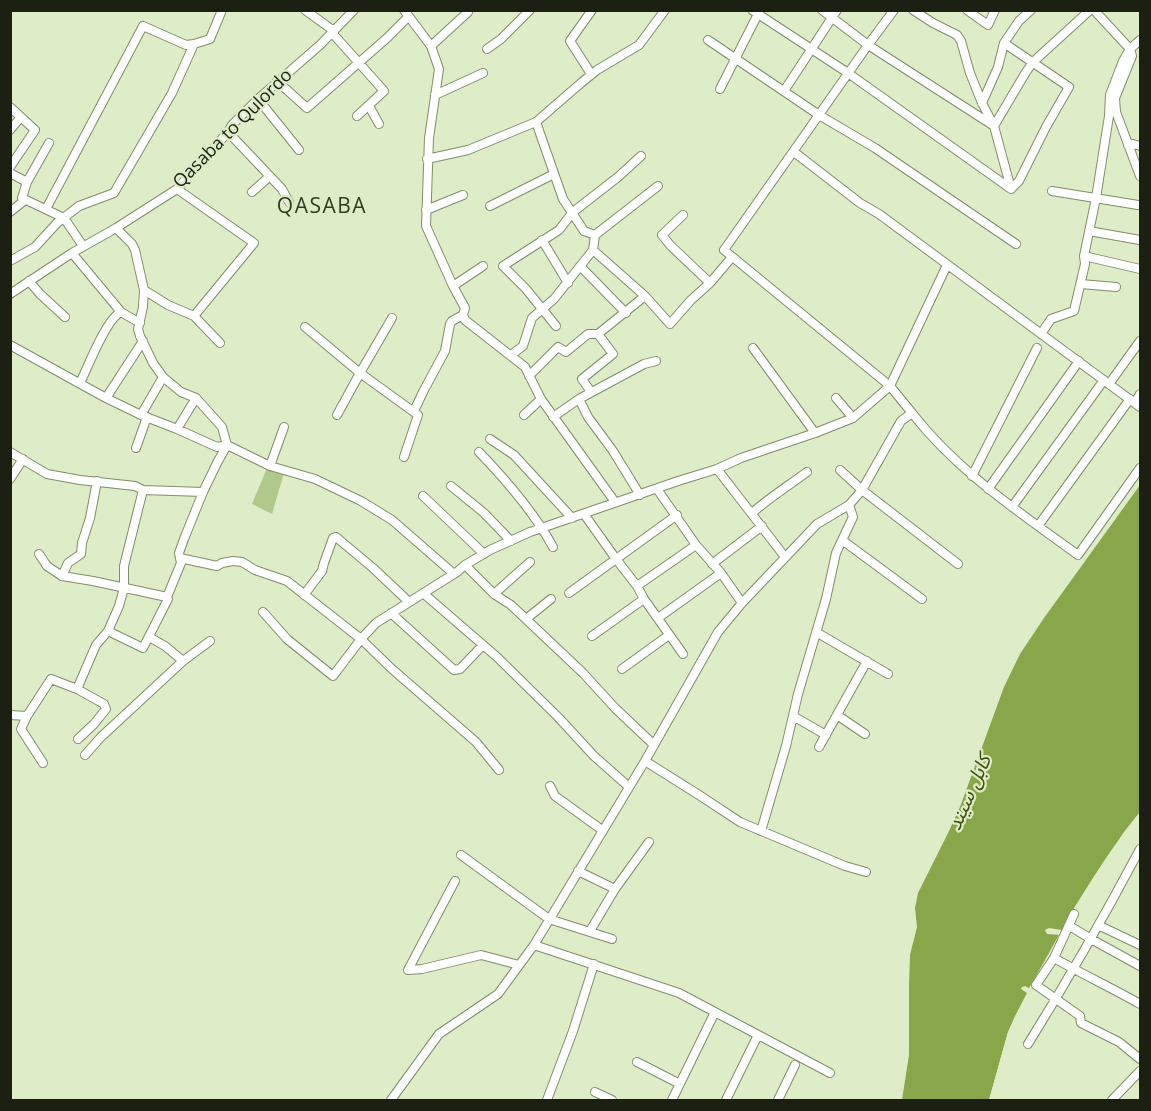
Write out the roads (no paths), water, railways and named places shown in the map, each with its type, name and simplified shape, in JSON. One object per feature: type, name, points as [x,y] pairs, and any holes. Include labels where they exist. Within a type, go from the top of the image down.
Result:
[{"type":"street","points":[[46,209],[143,27],[186,45],[194,44],[210,39],[222,10]]},
{"type":"street","points":[[305,10],[334,31],[334,35],[384,91],[357,116]]},
{"type":"street","name":"Qasaba to Qulordo","points":[[10,294],[177,189],[232,125],[277,81],[320,45],[354,10]]},
{"type":"street","points":[[431,46],[468,12],[467,10]]},
{"type":"street","points":[[487,50],[530,10]]},
{"type":"street","points":[[591,74],[570,41],[592,10]]},
{"type":"street","points":[[428,159],[468,150],[536,122],[591,74],[639,45],[665,10]]},
{"type":"street","points":[[822,10],[835,14],[868,45],[994,126]]},
{"type":"street","points":[[894,10],[724,250],[890,386],[920,423],[972,476],[1077,555],[1140,468]]},
{"type":"street","points":[[914,10],[957,36],[961,41],[970,73],[994,126],[1011,189]]},
{"type":"street","points":[[967,10],[988,25],[995,10]]},
{"type":"street","points":[[982,103],[998,67],[1004,43],[1019,21],[1031,10]]},
{"type":"street","points":[[994,126],[1033,62],[1092,10],[1130,49],[1132,56],[1115,98],[1116,112],[1140,176]]},
{"type":"street","points":[[720,88],[757,12],[848,73],[1011,189]]},
{"type":"street","points":[[277,81],[307,108],[387,38],[406,14],[431,46],[439,69],[429,138],[426,226],[465,308],[463,315],[465,321],[525,367],[541,399],[615,502]]},
{"type":"street","points":[[784,92],[835,14]]},
{"type":"street","points":[[708,40],[819,115],[875,148],[1016,244]]},
{"type":"street","points":[[1041,334],[1051,319],[1074,311],[1085,264],[1084,256],[1096,198],[1109,116],[1110,95],[1123,60],[1140,40]]},
{"type":"street","points":[[1004,43],[1069,87],[1019,181],[1011,189]]},
{"type":"street","points":[[10,261],[35,247],[57,223],[79,206],[114,193],[172,93],[194,44]]},
{"type":"street","points":[[435,95],[483,73]]},
{"type":"street","points":[[258,99],[298,150]]},
{"type":"street","points":[[369,106],[379,124]]},
{"type":"street","points":[[10,107],[35,130],[10,167]]},
{"type":"street","points":[[10,130],[21,117]]},
{"type":"street","points":[[536,122],[563,199],[584,231],[595,235]]},
{"type":"street","points":[[228,132],[282,189],[289,202]]},
{"type":"street","points":[[49,143],[27,183],[22,198],[64,218],[83,246]]},
{"type":"street","points":[[1128,145],[1140,146]]},
{"type":"street","points":[[794,152],[860,203],[879,214],[1135,403]]},
{"type":"street","points":[[556,326],[526,289],[503,266],[559,230],[573,212],[641,156]]},
{"type":"street","points":[[10,173],[27,183]]},
{"type":"street","points":[[490,206],[554,174]]},
{"type":"street","points":[[252,192],[270,176]]},
{"type":"street","points":[[511,355],[523,346],[532,318],[554,299],[594,250],[595,235],[658,186]]},
{"type":"street","points":[[177,189],[254,243],[194,316]]},
{"type":"street","points":[[1052,191],[1138,205]]},
{"type":"street","points":[[426,210],[462,195]]},
{"type":"street","points":[[10,212],[25,200]]},
{"type":"street","points":[[683,215],[662,235],[710,283]]},
{"type":"street","points":[[108,631],[143,648],[168,599],[181,563],[179,553],[203,492],[227,445],[222,427],[196,398],[181,392],[164,377],[153,363],[138,329],[144,290],[132,244],[116,228]]},
{"type":"street","points":[[1089,231],[1140,240]]},
{"type":"street","points":[[542,240],[568,283]]},
{"type":"street","points":[[594,250],[645,296],[670,324],[732,257]]},
{"type":"street","points":[[72,253],[121,312],[140,323]]},
{"type":"street","points":[[1084,256],[1140,269]]},
{"type":"street","points":[[263,612],[287,639],[333,676],[376,623],[484,554],[531,532],[717,469],[749,455],[853,418],[890,386],[947,265]]},
{"type":"street","points":[[453,286],[483,266]]},
{"type":"street","points":[[580,266],[626,313]]},
{"type":"street","points":[[29,280],[40,294],[65,317]]},
{"type":"street","points":[[1081,284],[1116,288]]},
{"type":"street","points":[[144,290],[168,305],[194,316],[220,343]]},
{"type":"street","points":[[529,376],[558,347],[566,352],[588,334],[598,334],[645,296]]},
{"type":"street","points":[[80,383],[103,334],[115,315],[121,312]]},
{"type":"street","points":[[414,411],[445,351],[450,324],[463,315]]},
{"type":"street","points":[[338,415],[392,318]]},
{"type":"street","points":[[305,327],[360,373],[419,416],[404,457]]},
{"type":"street","points":[[591,392],[582,379],[613,354],[598,334]]},
{"type":"street","points":[[106,398],[143,341]]},
{"type":"street","points":[[1012,507],[1140,341]]},
{"type":"street","points":[[10,345],[106,398],[144,416],[217,447],[227,445],[270,466],[315,479],[361,501],[392,520],[453,574]]},
{"type":"street","points":[[753,348],[815,433]]},
{"type":"street","points":[[972,476],[1037,348]]},
{"type":"street","points":[[553,417],[591,392],[644,364],[656,361]]},
{"type":"street","points":[[988,489],[1079,361]]},
{"type":"street","points":[[136,448],[144,416],[164,377]]},
{"type":"street","points":[[1038,526],[1140,394]]},
{"type":"street","points":[[177,429],[196,398]]},
{"type":"street","points":[[836,398],[853,418]]},
{"type":"street","points":[[524,415],[541,399]]},
{"type":"street","points":[[579,399],[588,417],[613,451],[639,495]]},
{"type":"street","points":[[391,1101],[439,1034],[498,994],[534,945],[645,761],[718,632],[742,603],[817,524],[849,505],[862,490],[901,421],[912,413]]},
{"type":"street","points":[[270,466],[284,427]]},
{"type":"street","points":[[490,439],[514,455],[572,518]]},
{"type":"street","points":[[10,452],[47,474],[135,486],[143,490],[203,492]]},
{"type":"street","points":[[479,452],[502,476],[543,528],[553,547]]},
{"type":"street","points":[[10,479],[23,459]]},
{"type":"street","points":[[717,469],[785,557]]},
{"type":"street","points":[[840,470],[862,490],[958,564]]},
{"type":"street","points":[[752,513],[773,495],[807,472]]},
{"type":"street","points":[[62,576],[68,563],[81,554],[97,481]]},
{"type":"street","points":[[451,486],[484,513],[511,541]]},
{"type":"street","points":[[657,489],[696,545],[721,573],[742,603]]},
{"type":"street","points":[[77,689],[96,645],[108,631],[119,606],[124,588],[124,566],[143,490]]},
{"type":"street","points":[[423,496],[484,554]]},
{"type":"street","points":[[760,831],[786,746],[798,694],[826,599],[836,553],[853,517],[849,505]]},
{"type":"street","points":[[584,514],[683,654]]},
{"type":"street","points":[[569,593],[676,515]]},
{"type":"street","points":[[712,564],[762,526]]},
{"type":"street","points":[[304,595],[322,571],[333,538],[336,537],[409,602]]},
{"type":"street","points":[[842,540],[922,599]]},
{"type":"street","points":[[637,586],[696,545]]},
{"type":"street","points":[[39,554],[47,566],[62,576],[167,597]]},
{"type":"street","points":[[180,558],[218,566],[233,561],[242,562],[255,570],[287,581],[361,639],[476,742],[499,770]]},
{"type":"street","points":[[494,594],[530,562]]},
{"type":"street","points":[[465,565],[494,594],[511,604],[654,744]]},
{"type":"street","points":[[658,618],[721,573]]},
{"type":"street","points":[[423,593],[497,657],[594,756],[628,787]]},
{"type":"street","points":[[526,619],[551,599]]},
{"type":"street","points":[[592,636],[644,599]]},
{"type":"street","points":[[391,613],[454,670],[460,669],[483,645]]},
{"type":"street","points":[[816,632],[888,674]]},
{"type":"street","points":[[622,669],[669,635]]},
{"type":"street","points":[[149,637],[165,646],[183,661]]},
{"type":"street","points":[[85,755],[101,737],[183,661],[210,641]]},
{"type":"street","points":[[819,747],[867,661]]},
{"type":"street","points":[[43,763],[21,729],[51,679],[77,689],[104,704],[106,709],[78,739]]},
{"type":"street","points":[[10,715],[27,716]]},
{"type":"street","points":[[837,715],[865,734]]},
{"type":"street","points":[[793,716],[826,735]]},
{"type":"street","points":[[645,761],[740,822],[845,866],[866,872]]},
{"type":"street","points":[[550,786],[555,796],[603,830]]},
{"type":"street","points":[[590,931],[615,890],[649,842]]},
{"type":"street","points":[[1028,1044],[1100,926],[1140,849]]},
{"type":"street","points":[[462,855],[549,919],[612,939]]},
{"type":"street","points":[[578,871],[615,890]]},
{"type":"street","points":[[455,881],[408,969],[422,969],[481,955],[519,965]]},
{"type":"street","points":[[1074,914],[1054,958],[1036,985],[1080,1016],[1082,1023],[1119,1042],[1140,1059]]},
{"type":"street","points":[[1100,926],[1140,945]]},
{"type":"street","points":[[1073,928],[1140,966]]},
{"type":"street","points":[[534,945],[679,993],[830,1073]]},
{"type":"street","points":[[1054,958],[1140,1004]]},
{"type":"street","points":[[547,1101],[573,1031],[594,964]]},
{"type":"street","points":[[672,1101],[715,1012]]},
{"type":"street","points":[[726,1101],[758,1035]]},
{"type":"street","points":[[637,1062],[680,1084]]},
{"type":"street","points":[[778,1101],[795,1065]]},
{"type":"street","points":[[1112,1101],[1140,1071]]},
{"type":"street","points":[[599,1096],[612,1101]]},
{"type":"water","name":"کابل سيند","points":[[1140,485],[1140,812],[1088,885],[1015,1016],[1008,1032],[989,1100],[902,1100],[909,1055],[910,955],[917,927],[915,908],[918,893],[960,807],[1004,687],[1020,654]]},
{"type":"district","name":"QASABA","points":[[322,207]]}]
